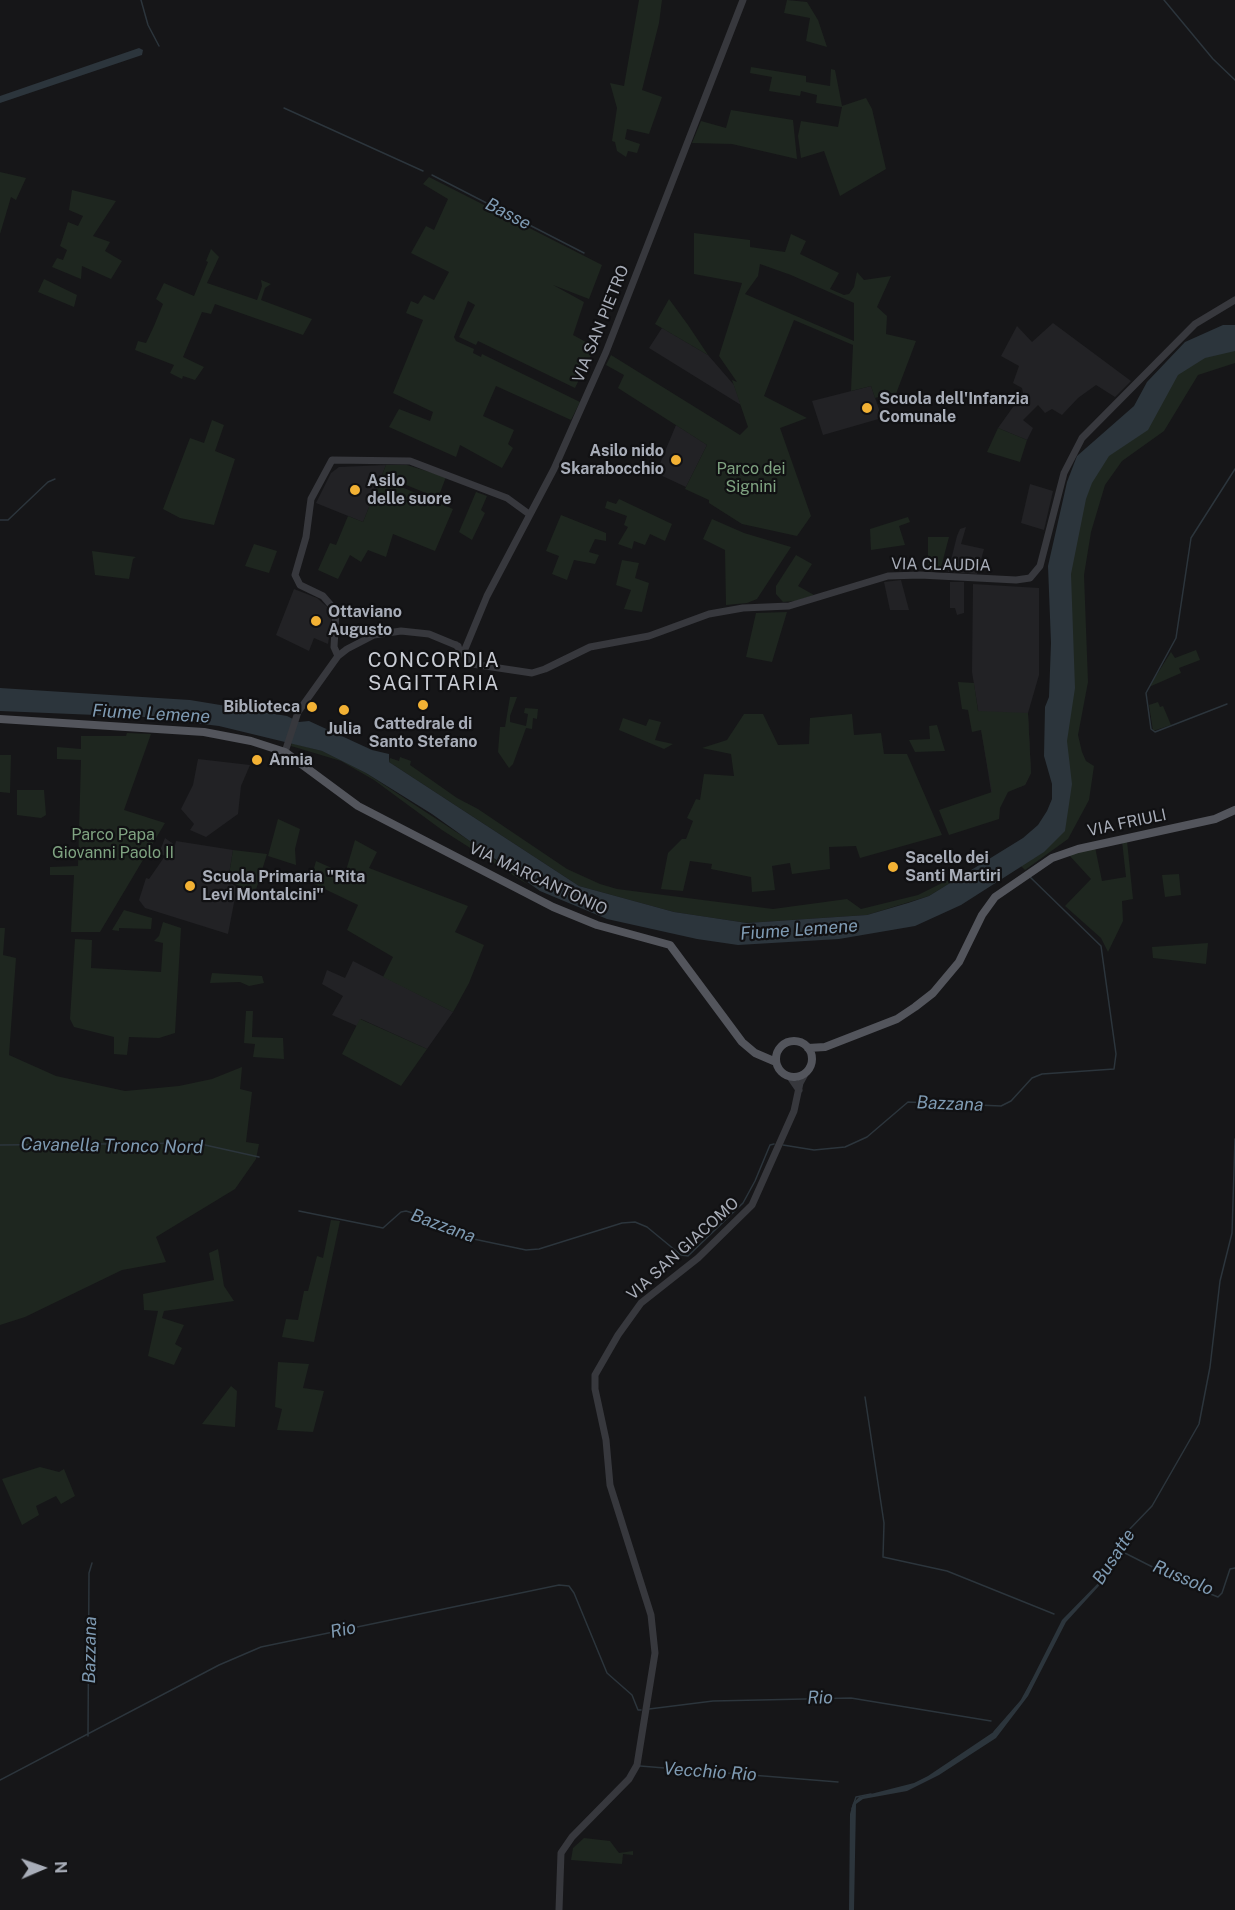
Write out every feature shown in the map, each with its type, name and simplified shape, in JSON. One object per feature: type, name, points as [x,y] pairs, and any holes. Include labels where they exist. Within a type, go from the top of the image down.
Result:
[{"type":"main road","name":"VIA MARCANTONIO","points":[[0,719],[194,731],[287,748],[342,794],[381,819],[553,907],[597,925],[670,945],[742,1042],[754,1053],[776,1062],[781,1072],[790,1077]]},
{"type":"main road","name":"VIA FRIULI","points":[[825,1047],[897,1019],[933,993],[959,962],[989,904],[1028,873],[1053,858],[1078,849],[1215,819],[1235,810]]},
{"type":"main road","points":[[754,1053],[777,1052],[792,1041],[808,1048],[825,1047]]},
{"type":"main road","points":[[790,1077],[805,1074],[812,1059],[825,1047]]},
{"type":"main road","points":[[808,1048],[812,1059]]},
{"type":"main road","points":[[776,1062],[777,1052]]},
{"type":"street","name":"VIA SAN PIETRO","points":[[462,650],[490,589],[554,469],[606,352],[743,0]]},
{"type":"street","name":"VIA CLAUDIA","points":[[462,650],[472,664],[535,672],[590,647],[649,636],[709,614],[742,608],[789,606],[888,576],[920,575],[1016,580],[1030,578],[1040,566],[1064,472],[1082,438],[1196,324],[1235,300]]},
{"type":"street","points":[[338,656],[334,647],[336,611],[323,596],[300,585],[295,575],[306,537],[311,499],[332,460],[410,461],[507,498],[529,514]]},
{"type":"street","points":[[287,748],[296,719],[338,656],[361,641],[391,631],[428,633],[462,650]]},
{"type":"street","name":"VIA SAN GIACOMO","points":[[559,1910],[561,1853],[572,1837],[633,1773],[639,1758],[645,1706],[655,1653],[653,1626],[610,1485],[606,1440],[594,1389],[595,1375],[618,1335],[642,1303],[698,1258],[752,1205],[794,1111],[805,1074]]},
{"type":"street","points":[[790,1077],[799,1089]]},
{"type":"shaded area","points":[[1053,323],[1131,381],[1115,397],[1096,385],[1078,398],[1062,415],[1052,409],[1045,413],[1038,405],[1023,420],[1033,428],[1027,440],[998,428],[1023,393],[1022,388],[1013,383],[1019,366],[1001,356],[1017,326],[1032,342]]},
{"type":"shaded area","points":[[662,328],[708,355],[734,385],[741,405],[649,348]]},
{"type":"shaded area","points":[[871,386],[882,418],[823,435],[812,401]]},
{"type":"shaded area","points":[[676,425],[707,445],[686,487],[656,473]]},
{"type":"shaded area","points":[[386,465],[363,522],[316,503],[331,473],[339,467]]},
{"type":"shaded area","points":[[1030,484],[1053,491],[1044,530],[1021,523]]},
{"type":"shaded area","points":[[966,527],[961,544],[984,549],[977,574],[948,572],[957,536],[960,529]]},
{"type":"shaded area","points":[[901,580],[909,610],[890,610],[884,582]]},
{"type":"shaded area","points":[[950,582],[964,582],[964,613],[957,615],[955,608],[950,608]]},
{"type":"shaded area","points":[[973,584],[1039,588],[1039,675],[1028,713],[1031,773],[1025,785],[992,797],[972,672]]},
{"type":"shaded area","points":[[294,589],[317,598],[333,612],[328,644],[314,638],[309,651],[276,635]]},
{"type":"shaded area","points":[[198,759],[250,765],[241,786],[238,814],[206,837],[190,830],[194,824],[181,809],[193,785]]},
{"type":"shaded area","name":"Scuola Primaria \"Rita Levi Montalcini\"","points":[[165,838],[175,845],[176,841],[233,850],[228,881],[237,887],[228,934],[145,908],[139,900],[146,878],[149,879],[165,856],[159,853]]},
{"type":"shaded area","points":[[353,961],[453,1012],[427,1049],[361,1019],[357,1026],[332,1015],[343,996],[322,984],[327,970],[345,978]]},
{"type":"green space","points":[[639,0],[662,0],[659,23],[642,90],[662,97],[649,134],[627,129],[625,139],[640,144],[637,153],[628,151],[626,157],[617,151],[615,142],[612,141],[617,108],[610,83],[624,86]]},
{"type":"green space","points":[[787,0],[807,2],[818,20],[827,47],[806,41],[810,18],[784,13]]},
{"type":"green space","points":[[751,67],[806,76],[806,82],[830,86],[831,69],[835,70],[842,106],[866,98],[872,109],[886,169],[840,196],[824,151],[801,158],[798,136],[801,121],[838,127],[842,107],[816,103],[817,95],[801,91],[800,96],[769,91],[772,77],[750,73]]},
{"type":"green space","points":[[731,110],[793,120],[797,159],[732,144],[692,143],[701,121],[726,128]]},
{"type":"green space","points":[[0,172],[26,178],[16,200],[11,197],[0,234]]},
{"type":"green space","points":[[429,177],[602,265],[589,299],[553,285],[584,302],[573,335],[595,347],[575,388],[478,341],[476,345],[459,337],[475,305],[468,301],[454,337],[456,341],[474,349],[473,353],[481,357],[482,354],[580,402],[571,420],[496,386],[483,416],[514,430],[508,444],[513,448],[502,468],[460,445],[456,457],[389,427],[399,409],[430,421],[433,412],[393,393],[423,320],[406,313],[411,301],[418,304],[424,295],[434,300],[449,272],[411,253],[426,226],[434,230],[448,199],[423,184]]},
{"type":"green space","points":[[72,190],[116,201],[93,236],[110,242],[105,251],[122,261],[111,279],[82,266],[81,279],[52,267],[57,258],[63,260],[67,250],[60,246],[68,222],[78,226],[83,216],[69,210]]},
{"type":"green space","points":[[694,233],[750,240],[750,247],[785,252],[791,234],[806,241],[800,254],[839,273],[830,289],[844,295],[849,294],[854,287],[857,272],[864,280],[891,276],[877,307],[887,316],[886,334],[916,341],[894,399],[892,393],[875,398],[871,386],[851,391],[853,345],[794,320],[764,396],[807,418],[780,428],[811,516],[797,536],[742,524],[709,503],[709,500],[685,489],[707,445],[618,388],[624,375],[606,365],[611,355],[740,435],[748,427],[732,380],[737,382],[719,356],[742,283],[694,274]],"holes":[[[760,264],[854,303],[854,341],[745,294],[758,276]]]},
{"type":"green space","points":[[211,249],[219,257],[207,283],[257,300],[262,286],[261,280],[271,284],[265,288],[261,300],[312,319],[303,335],[215,304],[211,314],[202,312],[183,357],[204,367],[195,380],[183,376],[182,379],[170,373],[174,365],[135,350],[138,341],[146,343],[154,326],[163,304],[156,299],[164,283],[194,296]]},
{"type":"green space","points":[[44,279],[77,295],[74,307],[38,292]]},
{"type":"green space","points":[[669,299],[688,325],[708,355],[655,324]]},
{"type":"green space","points":[[1235,331],[1235,363],[1198,375],[1164,431],[1122,461],[1105,485],[1091,532],[1084,575],[1088,682],[1078,735],[1086,761],[1094,766],[1089,800],[1068,839],[1025,870],[1010,855],[1059,809],[1072,498],[1151,392]]},
{"type":"green space","points":[[212,420],[224,425],[215,451],[235,459],[214,525],[180,518],[163,509],[190,438],[204,443]]},
{"type":"green space","points":[[998,428],[1027,440],[1020,462],[987,452]]},
{"type":"green space","points":[[386,465],[407,465],[446,477],[438,498],[399,482],[397,485],[453,509],[435,551],[393,534],[386,557],[368,550],[361,562],[350,555],[338,579],[318,570],[330,543],[336,545],[348,516],[363,522]]},
{"type":"green space","points":[[476,492],[487,496],[481,510],[485,513],[472,540],[459,532]]},
{"type":"green space","points":[[619,499],[672,524],[665,541],[650,534],[645,545],[634,541],[632,549],[618,544],[628,527],[624,525],[627,516],[605,508],[607,501],[616,504]]},
{"type":"green space","points":[[561,515],[606,533],[606,541],[595,539],[589,552],[599,555],[595,564],[574,560],[567,580],[552,574],[559,556],[546,551]]},
{"type":"green space","points":[[908,517],[910,522],[899,526],[905,545],[871,550],[870,529]]},
{"type":"green space","name":"Parco dei Signini","points":[[712,519],[744,533],[791,547],[757,599],[747,603],[726,605],[725,550],[703,539]]},
{"type":"green space","points":[[928,537],[949,537],[940,571],[928,571]]},
{"type":"green space","points":[[254,544],[277,551],[269,573],[245,566]]},
{"type":"green space","points":[[92,551],[136,557],[133,559],[129,579],[95,575]]},
{"type":"green space","points":[[796,555],[812,564],[798,586],[814,595],[796,601],[783,602],[776,594],[776,586]]},
{"type":"green space","points":[[622,560],[639,563],[635,578],[649,583],[642,612],[624,609],[631,590],[616,585]]},
{"type":"green space","points":[[787,612],[772,662],[746,657],[756,613]]},
{"type":"green space","points":[[1196,650],[1200,660],[1179,668],[1181,673],[1149,687],[1171,652],[1175,658]]},
{"type":"green space","points":[[958,682],[974,683],[978,711],[1028,713],[1031,773],[1025,785],[1008,792],[1000,808],[999,819],[949,835],[939,810],[992,792],[981,730],[972,732],[968,710],[962,709]]},
{"type":"green space","points":[[510,697],[517,697],[510,722],[526,726],[528,714],[524,713],[525,708],[538,709],[537,719],[533,718],[532,729],[526,728],[513,764],[509,768],[498,752],[500,727],[505,727]]},
{"type":"green space","points":[[1158,702],[1160,707],[1163,706],[1171,725],[1153,731],[1149,705]]},
{"type":"green space","points":[[744,714],[763,714],[778,745],[809,744],[810,718],[852,714],[854,735],[881,733],[884,754],[907,754],[942,835],[860,858],[856,846],[829,847],[830,869],[792,874],[790,863],[772,866],[775,890],[752,892],[751,877],[711,869],[712,864],[690,861],[683,891],[661,889],[668,853],[682,839],[686,839],[693,821],[687,818],[696,799],[700,800],[704,774],[734,776],[731,754],[702,748],[727,740]]},
{"type":"green space","points":[[623,718],[646,726],[649,719],[661,722],[655,740],[673,744],[664,749],[619,730]]},
{"type":"green space","points":[[937,725],[945,751],[915,752],[909,740],[930,739],[929,726]]},
{"type":"green space","name":"Parco Papa Giovanni Paolo II","points":[[127,733],[151,734],[124,810],[165,823],[100,932],[71,932],[74,875],[50,875],[50,867],[78,866],[81,760],[57,759],[57,747],[81,749],[81,736],[126,736]]},
{"type":"green space","points":[[292,743],[322,751],[366,773],[467,839],[530,886],[442,830],[374,780],[341,761],[291,746]]},
{"type":"green space","points":[[0,755],[11,755],[10,793],[0,792]]},
{"type":"green space","points":[[400,757],[411,761],[410,765],[457,798],[478,809],[567,869],[617,889],[773,909],[847,899],[861,909],[918,895],[962,873],[963,875],[929,896],[867,915],[747,923],[674,912],[579,886],[389,762],[390,758],[399,761]]},
{"type":"green space","points":[[17,790],[44,790],[46,815],[41,818],[17,815]]},
{"type":"green space","points":[[278,819],[300,829],[295,849],[296,865],[268,856]]},
{"type":"green space","points":[[355,840],[377,852],[369,868],[468,906],[455,932],[484,945],[469,983],[453,1012],[383,977],[393,957],[347,930],[358,905],[310,882],[316,861],[345,874]]},
{"type":"green space","points":[[1122,841],[1127,841],[1133,899],[1122,901],[1123,921],[1108,952],[1101,938],[1065,906],[1091,879],[1069,855],[1095,847],[1102,881],[1126,877]]},
{"type":"green space","points":[[233,850],[267,854],[255,893],[228,881]]},
{"type":"green space","points":[[1179,874],[1181,895],[1165,897],[1162,875]]},
{"type":"green space","points":[[124,910],[152,918],[151,929],[119,928],[119,931],[112,930]]},
{"type":"green space","points":[[163,922],[181,928],[175,1033],[159,1038],[129,1037],[127,1055],[114,1054],[114,1037],[74,1027],[70,1019],[75,939],[92,940],[91,968],[161,972],[163,943],[154,941],[159,936]]},
{"type":"green space","points":[[0,928],[5,928],[3,955],[16,958],[9,1055],[56,1076],[125,1091],[179,1086],[212,1079],[242,1067],[240,1089],[252,1092],[246,1142],[259,1144],[256,1159],[235,1189],[156,1237],[166,1262],[122,1270],[25,1317],[0,1325]]},
{"type":"green space","points":[[1208,943],[1206,964],[1153,958],[1152,947]]},
{"type":"green space","points":[[212,973],[262,976],[264,983],[249,986],[240,982],[210,983]]},
{"type":"green space","points":[[246,1011],[253,1011],[252,1037],[283,1038],[284,1059],[253,1057],[255,1044],[244,1043]]},
{"type":"green space","points":[[360,1019],[427,1049],[401,1086],[342,1054]]},
{"type":"green space","points":[[331,1220],[340,1221],[314,1342],[282,1337],[286,1319],[298,1320],[304,1291],[308,1291],[317,1256],[323,1258]]},
{"type":"green space","points":[[218,1249],[224,1286],[234,1301],[164,1311],[162,1318],[184,1325],[175,1344],[182,1348],[174,1365],[148,1356],[158,1311],[144,1310],[143,1294],[214,1280],[209,1253]]},
{"type":"green space","points":[[278,1362],[309,1364],[303,1388],[324,1391],[313,1432],[277,1430],[282,1409],[275,1407]]},
{"type":"green space","points":[[231,1386],[237,1391],[235,1427],[202,1424]]},
{"type":"green space","points":[[40,1467],[59,1472],[64,1469],[75,1496],[61,1504],[56,1496],[36,1506],[39,1515],[22,1525],[2,1479]]},
{"type":"green space","points":[[584,1838],[610,1841],[619,1853],[633,1851],[633,1855],[623,1854],[622,1864],[571,1860],[573,1848]]},
{"type":"water","points":[[139,48],[143,50],[142,55],[0,103],[0,96]]},
{"type":"water","name":"Fiume Lemene","points":[[1223,325],[1235,325],[1235,351],[1205,358],[1178,375],[1148,430],[1109,456],[1092,483],[1086,499],[1071,574],[1075,688],[1067,741],[1072,784],[1065,831],[1044,852],[961,905],[915,926],[839,939],[738,945],[697,939],[607,919],[540,891],[432,814],[366,773],[322,751],[219,726],[144,717],[0,711],[0,688],[190,700],[287,716],[299,722],[309,721],[372,750],[389,754],[389,762],[579,886],[674,912],[747,923],[867,915],[908,903],[929,896],[1023,838],[1038,825],[1047,811],[1052,799],[1052,784],[1044,756],[1045,707],[1049,697],[1051,643],[1048,566],[1067,482],[1077,456],[1134,406],[1147,382],[1185,342]]},
{"type":"water","points":[[1118,1550],[1122,1552],[1108,1576],[1066,1622],[1028,1696],[996,1738],[939,1775],[907,1791],[863,1799],[856,1804],[854,1910],[849,1910],[850,1814],[853,1803],[859,1797],[914,1783],[928,1776],[995,1731],[1021,1701],[1062,1620],[1107,1574]]},
{"type":"waterway","name":"Basse","points":[[141,0],[148,25],[159,46]]},
{"type":"waterway","points":[[1164,0],[1213,59],[1235,80]]},
{"type":"waterway","name":"Basse","points":[[284,108],[423,171]]},
{"type":"waterway","name":"Basse","points":[[432,175],[584,253]]},
{"type":"waterway","points":[[1227,704],[1155,732],[1151,729],[1146,693],[1176,638],[1191,538],[1235,469]]},
{"type":"waterway","points":[[0,520],[8,520],[48,482],[55,479]]},
{"type":"waterway","name":"Bazzana","points":[[783,1145],[814,1150],[845,1147],[867,1137],[908,1102],[1001,1106],[1011,1101],[1032,1078],[1042,1074],[1114,1069],[1116,1054],[1101,946],[1030,877]]},
{"type":"waterway","name":"Busatte","points":[[1118,1550],[1125,1534],[1152,1506],[1199,1424],[1210,1367],[1220,1281],[1232,1233],[1235,1139]]},
{"type":"waterway","name":"Cavanella Tronco Nord","points":[[0,1145],[196,1143],[259,1157]]},
{"type":"waterway","name":"Bazzana","points":[[299,1211],[383,1228],[401,1212],[406,1211],[429,1218],[464,1237],[526,1250],[539,1249],[622,1223],[635,1222],[647,1227],[681,1255],[688,1256],[743,1203],[770,1145],[774,1144]]},
{"type":"waterway","points":[[865,1397],[884,1523],[883,1557],[947,1571],[1054,1614]]},
{"type":"waterway","name":"Russolo","points":[[1119,1550],[1188,1585],[1218,1597],[1222,1593],[1230,1569],[1235,1568]]},
{"type":"waterway","name":"Bazzana","points":[[88,1736],[89,1573],[92,1563]]},
{"type":"waterway","name":"Rio","points":[[0,1780],[219,1665],[261,1647],[559,1585],[569,1586],[574,1593],[607,1673],[632,1695],[638,1710],[641,1710]]},
{"type":"waterway","name":"Busatte","points":[[994,1732],[1021,1701],[1032,1681]]},
{"type":"waterway","name":"Rio","points":[[649,1709],[713,1701],[851,1698],[991,1721]]},
{"type":"waterway","name":"Vecchio Rio","points":[[640,1766],[838,1782]]},
{"type":"waterway","name":"Busatte","points":[[852,1809],[856,1797],[871,1794]]},
{"type":"place","name":"Scuola dell'Infanzia Comunale","points":[[867,408]]},
{"type":"place","name":"Asilo nido Skarabocchio","points":[[676,460]]},
{"type":"place","name":"Asilo delle suore","points":[[355,490]]},
{"type":"place","name":"Ottaviano Augusto","points":[[316,621]]},
{"type":"place","name":"Cattedrale di Santo Stefano","points":[[423,705]]},
{"type":"place","name":"Biblioteca","points":[[312,707]]},
{"type":"place","name":"Julia","points":[[344,710]]},
{"type":"place","name":"Annia","points":[[257,760]]},
{"type":"place","name":"Sacello dei Santi Martiri","points":[[893,867]]},
{"type":"place","name":"Scuola Primaria \"Rita Levi Montalcini\"","points":[[190,886]]},
{"type":"district","name":"CONCORDIA SAGITTARIA","points":[[434,672]]}]
